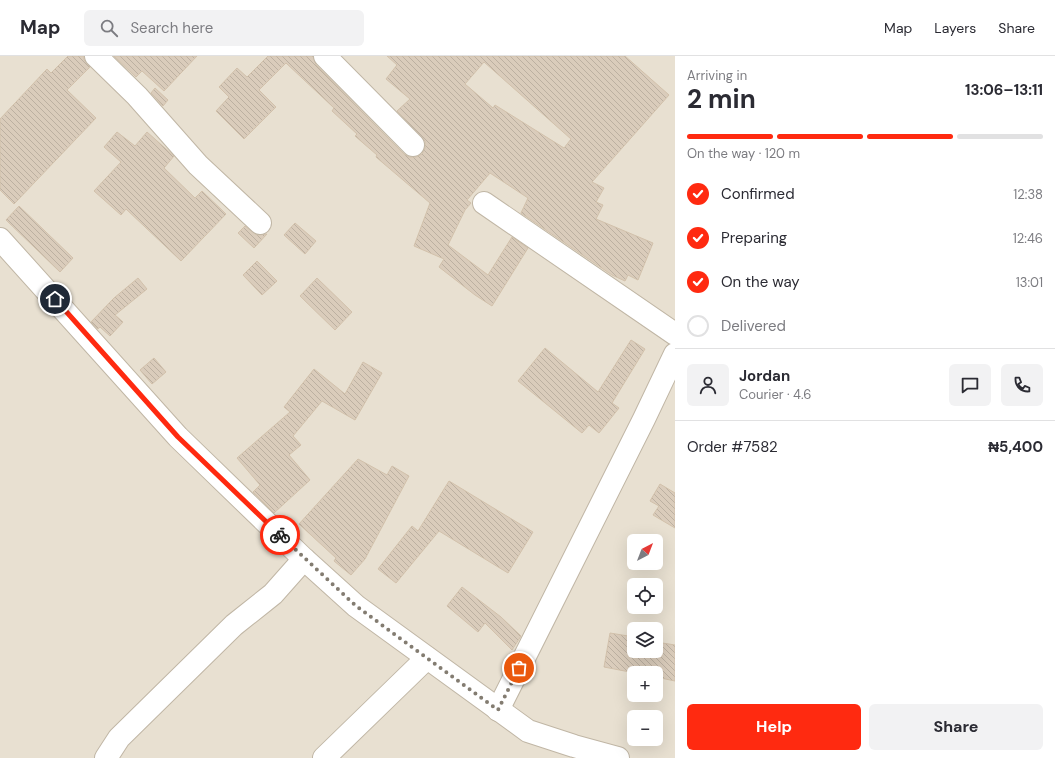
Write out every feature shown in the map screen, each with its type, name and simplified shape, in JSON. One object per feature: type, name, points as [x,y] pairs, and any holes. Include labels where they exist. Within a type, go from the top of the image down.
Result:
[{"type":"street","points":[[96,56],[137,96],[198,165],[260,223]]},
{"type":"street","points":[[325,56],[413,145]]},
{"type":"street","points":[[484,203],[675,334]]},
{"type":"street","points":[[0,239],[178,437],[304,559],[356,606],[528,731],[618,758]]},
{"type":"street","points":[[498,710],[675,354]]},
{"type":"street","points":[[106,758],[120,738],[234,625],[273,594],[304,559]]},
{"type":"street","points":[[324,758],[427,658]]},
{"type":"shaded area","points":[[0,56],[675,56],[675,758],[0,758]]},
{"type":"building","points":[[68,56],[84,56],[84,60],[90,67],[67,90],[96,118],[14,204],[0,190],[0,119],[47,69],[51,73]]},
{"type":"building","points":[[114,56],[197,56],[164,91],[142,71],[136,77]]},
{"type":"building","points":[[268,56],[313,56],[316,65],[404,154],[409,157],[416,157],[422,154],[425,148],[425,141],[397,111],[410,99],[386,79],[397,65],[387,56],[625,56],[669,95],[592,182],[604,188],[596,202],[603,205],[596,219],[653,243],[638,280],[628,275],[625,281],[612,275],[521,213],[528,198],[490,173],[467,200],[471,203],[465,210],[448,245],[488,275],[512,237],[528,248],[492,306],[475,295],[439,267],[444,259],[414,246],[430,203],[376,157],[377,155],[355,136],[357,134],[332,111],[334,108],[286,63],[259,90],[276,107],[244,139],[216,111],[229,97],[219,87],[237,68],[247,77]],"holes":[[[484,62],[571,139],[564,148],[495,105],[493,108],[465,84]]]},
{"type":"building","points":[[155,88],[168,100],[163,106],[151,93]]},
{"type":"building","points":[[117,132],[135,146],[147,132],[174,156],[164,168],[195,198],[202,191],[226,214],[181,261],[126,209],[121,215],[94,191],[121,162],[104,147]]},
{"type":"building","points":[[19,206],[73,258],[60,272],[6,220]]},
{"type":"building","points":[[295,223],[316,241],[305,254],[284,235]]},
{"type":"building","points":[[245,226],[257,235],[267,234],[254,248],[238,233]]},
{"type":"building","points":[[257,261],[277,281],[262,295],[243,275]]},
{"type":"building","points":[[138,278],[147,289],[115,315],[123,322],[110,336],[100,327],[98,329],[91,322],[114,298]]},
{"type":"building","points":[[317,278],[352,312],[335,330],[300,296]]},
{"type":"building","points":[[631,340],[645,349],[612,403],[619,408],[599,433],[589,425],[582,433],[518,381],[545,348],[598,392]]},
{"type":"building","points":[[154,358],[166,372],[152,384],[140,370]]},
{"type":"building","points":[[363,362],[382,373],[355,420],[322,401],[293,436],[301,445],[289,455],[310,480],[274,513],[253,492],[260,485],[237,458],[290,412],[284,407],[314,369],[345,394]]},
{"type":"building","points":[[358,459],[387,475],[392,466],[409,476],[365,559],[351,575],[334,561],[336,558],[299,524]]},
{"type":"building","points":[[449,481],[533,532],[508,573],[439,531],[396,583],[378,569],[412,526],[418,531]]},
{"type":"building","points":[[660,484],[675,493],[675,528],[653,515],[659,506],[650,501]]},
{"type":"building","points":[[462,587],[501,617],[521,636],[512,650],[485,623],[478,632],[447,606]]},
{"type":"building","points":[[610,633],[627,636],[627,658],[663,658],[663,643],[675,645],[675,681],[663,678],[663,666],[627,666],[627,671],[604,667]]},
{"type":"way so far","points":[[280,535],[356,606],[498,710],[519,668]]},
{"type":"route","points":[[55,299],[178,437],[280,535]]}]
